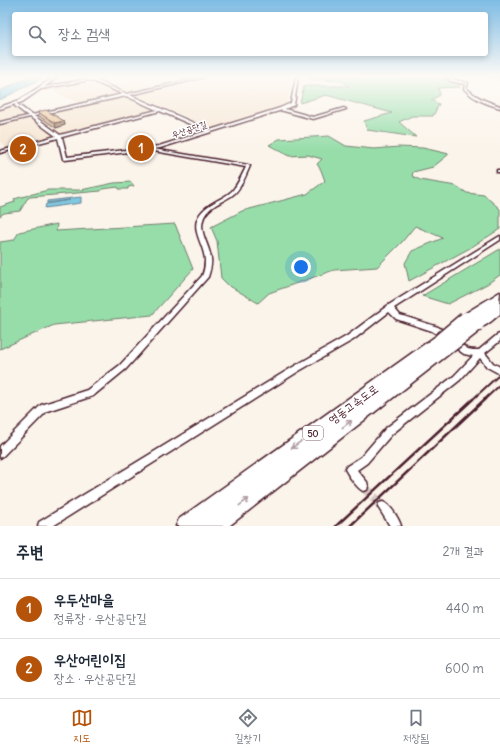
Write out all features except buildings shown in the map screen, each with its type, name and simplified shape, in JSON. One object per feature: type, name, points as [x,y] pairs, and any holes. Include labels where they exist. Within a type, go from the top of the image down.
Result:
[{"type":"highway","name":"영동고속도로","points":[[213,526],[472,322],[500,296]]},
{"type":"highway","name":"영동고속도로","points":[[472,322],[500,307]]},
{"type":"highway","name":"영동고속도로","points":[[186,526],[445,343]]},
{"type":"street","points":[[2,107],[17,102]]},
{"type":"street","points":[[2,107],[18,102]]},
{"type":"street","points":[[19,102],[31,116],[60,137]]},
{"type":"street","points":[[0,123],[94,102]]},
{"type":"street","points":[[143,102],[209,131]]},
{"type":"street","name":"우산공단길","points":[[60,137],[65,159],[148,149],[169,145],[281,109],[293,104],[293,102]]},
{"type":"street","points":[[487,102],[500,107]]},
{"type":"street","points":[[281,109],[313,118],[344,108]]},
{"type":"street","points":[[0,152],[160,110]]},
{"type":"street","points":[[0,452],[44,408],[90,393],[123,367],[205,277],[209,269],[208,255],[200,232],[199,222],[206,209],[233,192],[248,166],[148,149]]},
{"type":"street","points":[[43,526],[296,369],[350,338],[389,308],[500,238]]},
{"type":"street","points":[[389,308],[398,317],[435,329],[467,352],[480,353],[490,365],[500,371]]},
{"type":"street","points":[[363,486],[350,469],[364,460],[389,432],[458,378],[480,353],[500,337]]},
{"type":"street","points":[[383,507],[396,526]]},
{"type":"shaded area","points":[[75,102],[91,102],[80,104]]},
{"type":"shaded area","points":[[101,102],[139,102],[156,109],[62,135],[35,116]]},
{"type":"shaded area","points":[[150,102],[287,102],[286,105],[212,128]]},
{"type":"shaded area","points":[[13,105],[27,115],[0,122],[0,108]]},
{"type":"shaded area","points":[[29,118],[55,136],[8,149],[0,142],[0,124]]},
{"type":"green space","points":[[350,102],[434,102],[439,104],[433,116],[412,116],[399,122],[416,137],[367,130],[364,121],[392,113]]},
{"type":"green space","points":[[329,136],[346,146],[374,149],[399,147],[423,148],[449,154],[433,167],[413,172],[412,176],[420,180],[456,186],[467,193],[484,195],[500,209],[500,229],[470,248],[409,281],[405,263],[412,251],[443,238],[415,226],[402,242],[377,267],[334,270],[269,293],[258,303],[228,285],[221,278],[217,241],[211,227],[242,211],[307,194],[325,181],[317,164],[322,159],[308,155],[289,156],[269,145],[279,139]]},
{"type":"green space","points":[[131,182],[134,186],[128,187],[128,189],[119,189],[118,187],[102,189],[101,191],[30,197],[27,199],[20,211],[4,213],[0,216],[0,207],[15,202],[14,199],[48,190],[81,190],[114,183]]},
{"type":"green space","points":[[57,224],[56,231],[175,224],[193,269],[152,315],[54,325],[0,349],[0,242],[14,240],[19,232]]},
{"type":"green space","points":[[500,249],[500,275],[487,284],[448,304],[422,296]]},
{"type":"water","points":[[81,197],[81,203],[45,208],[46,204],[70,200],[47,203],[47,201]]},
{"type":"tunnel","points":[[363,486],[383,507]]},
{"type":"railway","points":[[472,400],[500,374]]},
{"type":"railway","points":[[484,400],[500,385]]},
{"type":"railway","points":[[336,526],[473,399]]},
{"type":"railway","points":[[350,526],[485,399]]},
{"type":"place","name":"우두산마을","points":[[141,148]]},
{"type":"place","name":"우산어린이집","points":[[23,149]]}]
